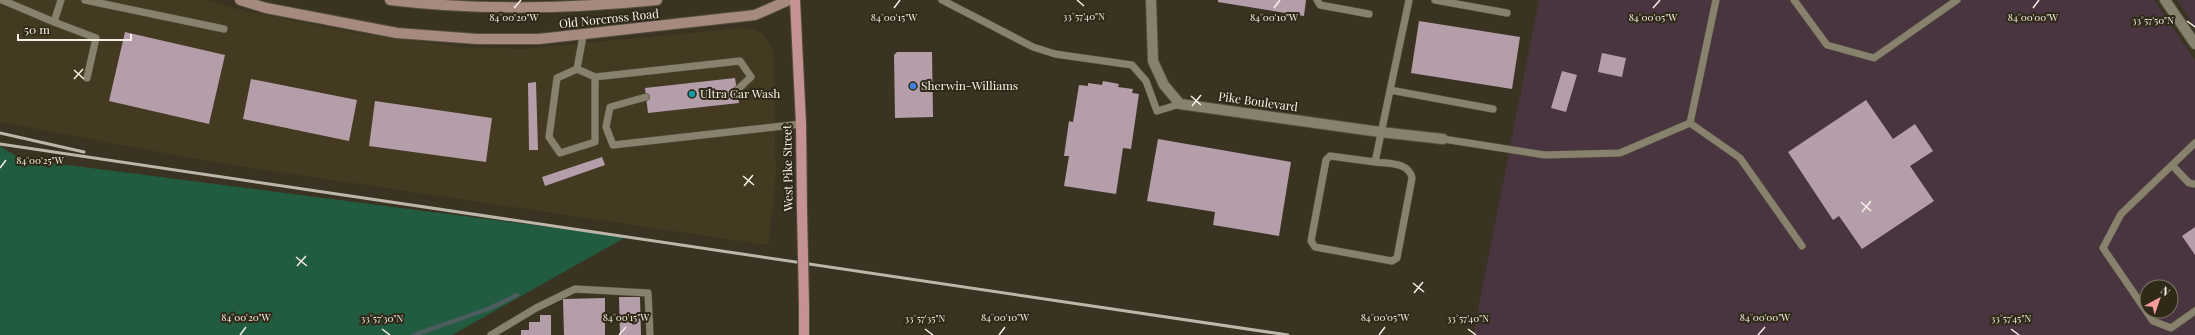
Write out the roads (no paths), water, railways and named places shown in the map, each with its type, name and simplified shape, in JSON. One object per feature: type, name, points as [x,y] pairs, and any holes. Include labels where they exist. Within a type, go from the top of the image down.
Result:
[{"type":"main road","name":"Old Norcross Road","points":[[240,0],[266,8],[397,33],[476,39],[540,39],[583,36],[755,15],[789,0]]},
{"type":"main road","name":"Old Norcross Road","points":[[390,0],[422,4],[527,9],[573,8],[657,0]]},
{"type":"main road","name":"West Pike Street","points":[[795,0],[801,124],[804,335]]},
{"type":"street","points":[[1151,0],[1153,61],[1164,85],[1180,104]]},
{"type":"street","points":[[2165,0],[2195,44]]},
{"type":"street","name":"Pike Boulevard","points":[[1180,104],[1380,132],[1443,139]]},
{"type":"lane","points":[[2,0],[96,38],[87,78]]},
{"type":"lane","points":[[54,22],[61,0]]},
{"type":"lane","points":[[85,0],[224,29]]},
{"type":"lane","points":[[942,0],[1032,47],[1055,54],[1132,65],[1146,81],[1157,111],[1180,104]]},
{"type":"lane","points":[[1317,0],[1320,5],[1369,14]]},
{"type":"lane","points":[[1375,162],[1380,132],[1409,0]]},
{"type":"lane","points":[[1434,0],[1507,14]]},
{"type":"lane","points":[[1690,123],[1716,0]]},
{"type":"lane","points":[[1794,0],[1827,45],[1874,58],[1957,0]]},
{"type":"lane","points":[[577,69],[583,36]]},
{"type":"lane","points":[[595,76],[595,142],[560,153],[549,137],[557,78],[577,69],[595,76],[740,61],[751,77],[737,90]]},
{"type":"lane","points":[[1390,90],[1493,109]]},
{"type":"lane","points":[[646,97],[610,107],[606,126],[613,145],[801,124]]},
{"type":"lane","points":[[1443,139],[1545,155],[1620,153],[1690,123]]},
{"type":"lane","points":[[1690,123],[1740,158],[1802,246]]},
{"type":"lane","points":[[2195,143],[2122,214],[2103,248],[2153,321],[2171,328],[2195,311]]},
{"type":"lane","points":[[1330,156],[1375,162],[1407,167],[1411,171],[1412,178],[1397,258],[1392,261],[1314,247],[1311,241],[1326,160],[1330,156]]},
{"type":"lane","points":[[2172,165],[2189,183],[2195,184]]},
{"type":"lane","points":[[491,335],[536,308],[575,289],[648,293],[650,335]]},
{"type":"waterway","points":[[414,335],[488,309],[517,295]]},
{"type":"railway","points":[[0,133],[84,152]]},
{"type":"railway","points":[[0,144],[1288,335]]},
{"type":"place","name":"Sherwin-Williams","points":[[913,86]]},
{"type":"place","name":"Ultra Car Wash","points":[[692,94]]}]
